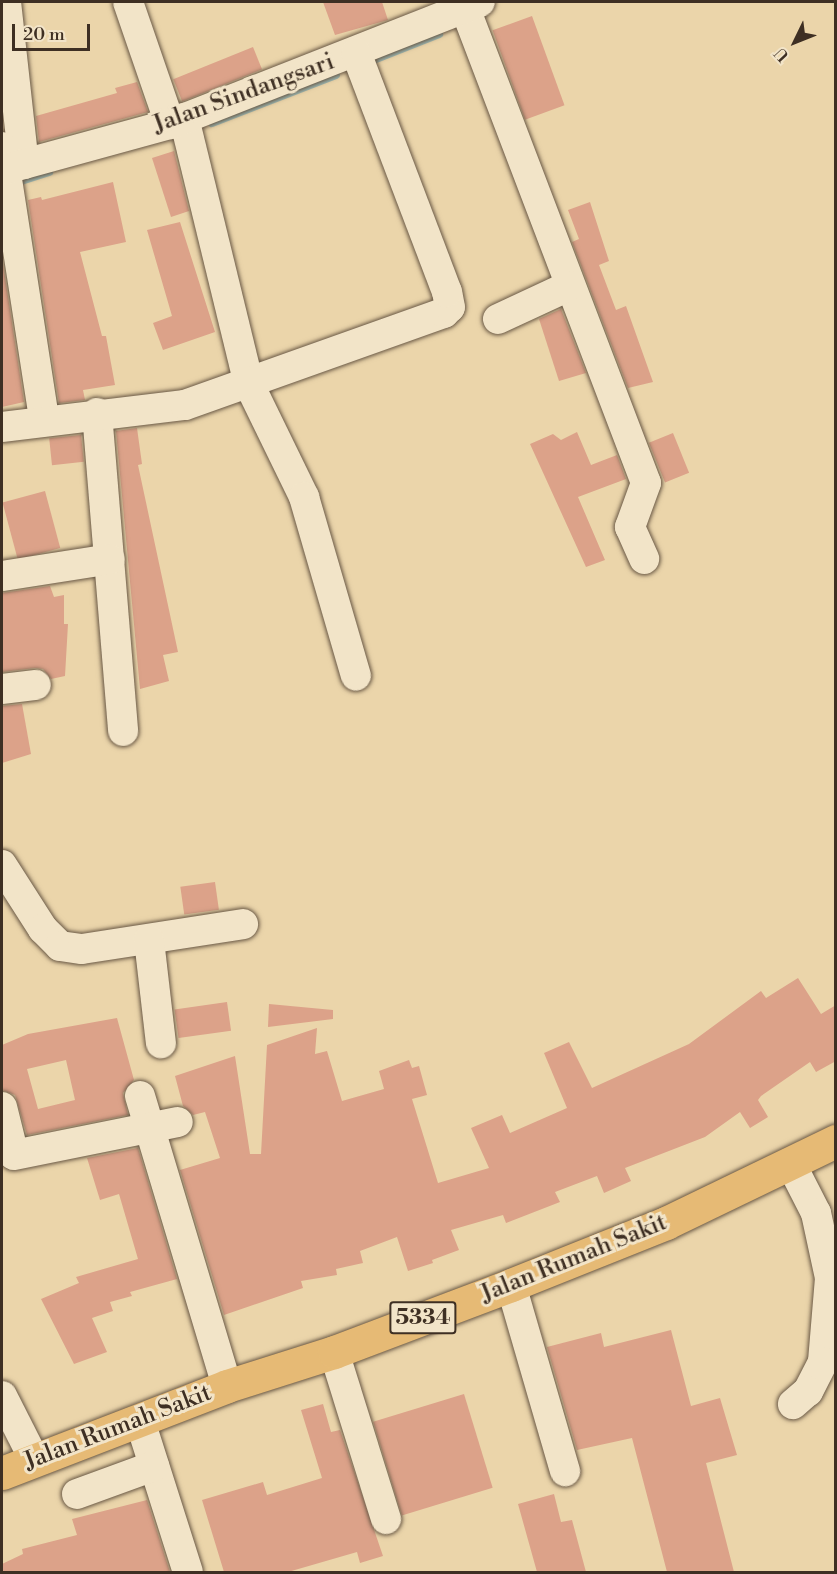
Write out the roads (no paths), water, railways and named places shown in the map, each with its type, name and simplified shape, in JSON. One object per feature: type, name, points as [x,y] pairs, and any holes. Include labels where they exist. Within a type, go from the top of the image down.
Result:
[{"type":"main road","name":"Jalan Rumah Sakit","points":[[2,1473],[227,1386],[334,1352],[511,1285],[666,1223],[836,1141]]},
{"type":"street","points":[[6,2],[8,170],[44,419]]},
{"type":"street","points":[[128,2],[177,121],[249,384],[304,497],[356,676]]},
{"type":"street","points":[[472,5],[569,286],[646,483],[630,527],[644,559]]},
{"type":"street","name":"Jalan Sindangsari","points":[[8,170],[177,121],[472,5]]},
{"type":"street","points":[[2,427],[97,413],[170,408],[249,384],[436,318],[450,307],[356,52]]},
{"type":"street","points":[[498,319],[569,286]]},
{"type":"street","points":[[97,413],[123,731]]},
{"type":"street","points":[[2,576],[110,560]]},
{"type":"street","points":[[2,689],[36,685]]},
{"type":"street","points":[[2,865],[43,928],[60,945],[82,949],[243,924]]},
{"type":"street","points":[[149,940],[161,1043]]},
{"type":"street","points":[[140,1096],[227,1386]]},
{"type":"street","points":[[2,1107],[14,1155],[149,1130],[178,1122]]},
{"type":"street","points":[[791,1164],[816,1213],[830,1278],[823,1362],[808,1391],[793,1404]]},
{"type":"street","points":[[511,1285],[565,1471]]},
{"type":"street","points":[[334,1352],[386,1519]]},
{"type":"street","points":[[2,1396],[35,1461]]},
{"type":"street","points":[[140,1421],[188,1572]]},
{"type":"street","points":[[77,1494],[154,1466]]},
{"type":"waterway","points":[[376,59],[439,34]]},
{"type":"waterway","points":[[212,123],[336,75]]},
{"type":"waterway","points":[[15,183],[49,172]]}]
